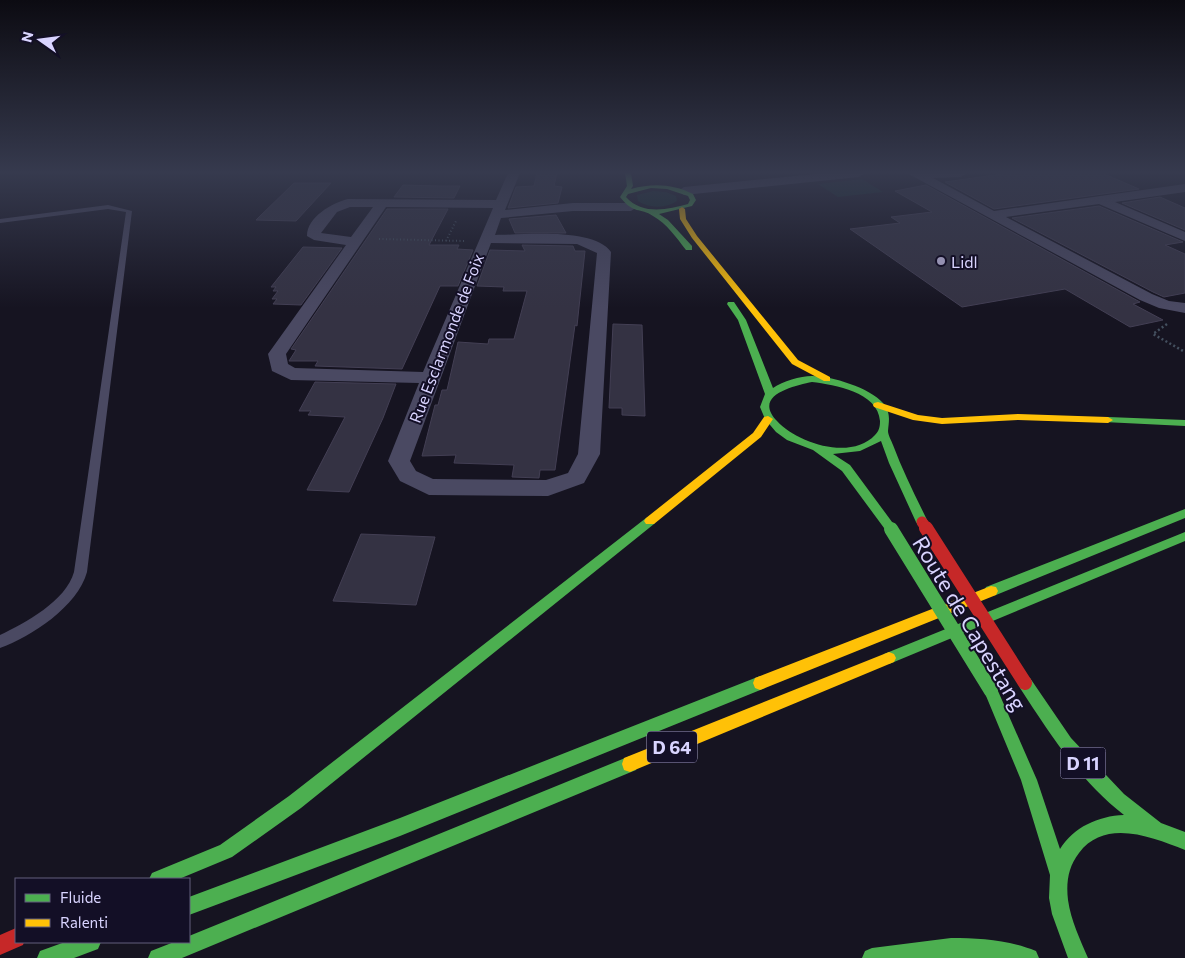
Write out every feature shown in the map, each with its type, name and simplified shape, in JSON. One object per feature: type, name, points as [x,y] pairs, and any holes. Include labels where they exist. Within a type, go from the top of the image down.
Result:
[{"type":"main road","points":[[662,218],[666,220],[709,275]]},
{"type":"main road","points":[[684,218],[686,225],[752,312],[795,362],[830,381],[866,394],[878,405],[885,414],[887,424],[884,434],[874,443],[859,449],[839,451],[818,449],[787,437],[768,419],[765,410],[766,401],[770,394],[780,386],[794,381],[830,381]]},
{"type":"main road","points":[[726,298],[742,320],[770,394]]},
{"type":"main road","points":[[878,405],[917,418],[942,421],[1018,417],[1185,422]]},
{"type":"main road","points":[[160,878],[226,851],[295,802],[736,453],[757,435],[768,419]]},
{"type":"main road","name":"Route de Capestang","points":[[884,434],[894,463],[922,522],[1065,743],[1118,800],[1156,829]]},
{"type":"main road","name":"Route de Capestang","points":[[818,449],[846,468],[890,529],[991,691],[1019,751],[1047,831],[1058,871]]},
{"type":"main road","name":"D 64","points":[[190,906],[400,828],[1185,513]]},
{"type":"main road","name":"D 64","points":[[158,958],[1185,536]]},
{"type":"main road","points":[[1078,958],[1070,945],[1057,904],[1058,871],[1070,845],[1092,830],[1121,824],[1156,829],[1185,841]]},
{"type":"main road","points":[[0,945],[15,938]]},
{"type":"main road","points":[[47,958],[88,943]]},
{"type":"main road","points":[[872,958],[963,944],[1018,953],[1029,958]]},
{"type":"street","points":[[325,218],[314,230],[314,236],[357,240]]},
{"type":"street","points":[[372,218],[277,354],[279,367],[291,374],[430,378]]},
{"type":"street","name":"Rue Esclarmonde de Foix","points":[[485,239],[579,240],[599,247],[604,252],[589,454],[576,478],[548,488],[429,486],[408,476],[400,461],[430,378],[485,239],[495,218]]},
{"type":"street","points":[[997,218],[1146,297],[1180,307]]},
{"type":"street","points":[[1141,218],[1185,237]]},
{"type":"lane","points":[[0,221],[25,218]]},
{"type":"lane","points":[[0,642],[30,627],[76,585],[84,557],[129,218]]},
{"type":"path","points":[[357,240],[472,241],[485,239]]},
{"type":"path","points":[[1180,307],[1176,317],[1153,334],[1185,352]]},
{"type":"building","points":[[258,218],[299,218],[296,221],[256,220]]},
{"type":"building","points":[[381,218],[443,218],[429,245],[459,245],[457,249],[473,250],[458,286],[440,286],[402,369],[315,366],[318,361],[289,361],[296,350],[291,349]]},
{"type":"building","points":[[558,218],[566,233],[515,233],[509,219]]},
{"type":"building","points":[[892,218],[986,218],[1140,302],[1133,304],[1163,320],[1130,327],[1065,289],[962,307],[850,229],[900,223]]},
{"type":"building","points":[[1012,218],[1126,218],[1183,242],[1165,245],[1185,254],[1185,293],[1164,297]]},
{"type":"building","points":[[1156,218],[1185,218],[1185,230]]},
{"type":"building","points":[[522,245],[573,246],[575,251],[585,251],[577,326],[575,325],[555,470],[540,470],[539,478],[512,477],[514,465],[454,463],[456,455],[422,456],[435,405],[438,405],[442,390],[447,390],[458,342],[488,344],[489,339],[514,339],[527,291],[503,291],[504,287],[477,286],[490,250],[525,251]]},
{"type":"building","points":[[303,247],[342,248],[301,305],[273,304],[277,299],[272,299],[278,291],[273,291],[276,287],[271,287]]},
{"type":"building","points":[[613,324],[642,325],[645,416],[622,415],[622,408],[609,408]]},
{"type":"building","points":[[315,382],[396,384],[383,418],[349,492],[307,490],[345,417],[308,415],[311,411],[299,411]]},
{"type":"building","points":[[361,534],[435,537],[416,605],[333,601]]},
{"type":"traffic: fast","points":[[661,218],[689,248]]},
{"type":"traffic: fast","points":[[731,304],[742,320],[770,394]]},
{"type":"traffic: fast","points":[[812,379],[847,386],[870,397],[879,405],[884,414],[884,431],[879,438],[860,448],[833,450],[804,444],[780,430],[770,419],[765,407],[769,395],[784,385],[812,379]]},
{"type":"traffic: fast","points":[[1108,420],[1185,423]]},
{"type":"traffic: fast","points":[[884,434],[894,463],[922,522]]},
{"type":"traffic: fast","points":[[818,449],[846,468],[891,529]]},
{"type":"traffic: fast","points":[[991,591],[1185,513]]},
{"type":"traffic: fast","points":[[160,878],[226,851],[295,802],[650,521]]},
{"type":"traffic: fast","points":[[891,529],[991,691]]},
{"type":"traffic: fast","points":[[889,658],[1185,536]]},
{"type":"traffic: fast","points":[[190,906],[400,827],[760,683]]},
{"type":"traffic: fast","points":[[1025,683],[1065,743],[1118,800],[1155,829]]},
{"type":"traffic: fast","points":[[991,691],[1029,780],[1058,871]]},
{"type":"traffic: fast","points":[[158,958],[630,764]]},
{"type":"traffic: fast","points":[[1078,958],[1071,944],[1058,898],[1061,868],[1067,854],[1077,841],[1098,828],[1123,824],[1162,832],[1185,841]]},
{"type":"traffic: fast","points":[[47,958],[88,943]]},
{"type":"traffic: fast","points":[[872,958],[931,949],[951,948],[990,949],[1029,958]]},
{"type":"traffic: slow","points":[[683,218],[694,237],[795,362],[827,379]]},
{"type":"traffic: slow","points":[[878,405],[917,418],[942,421],[1018,417],[1108,420]]},
{"type":"traffic: slow","points":[[650,521],[757,435],[768,419]]},
{"type":"traffic: slow","points":[[760,683],[991,591]]},
{"type":"traffic: slow","points":[[630,764],[889,658]]},
{"type":"traffic: jam","points":[[922,522],[1025,683]]},
{"type":"traffic: jam","points":[[0,945],[15,938]]},
{"type":"place","name":"Lidl","points":[[941,261]]}]
